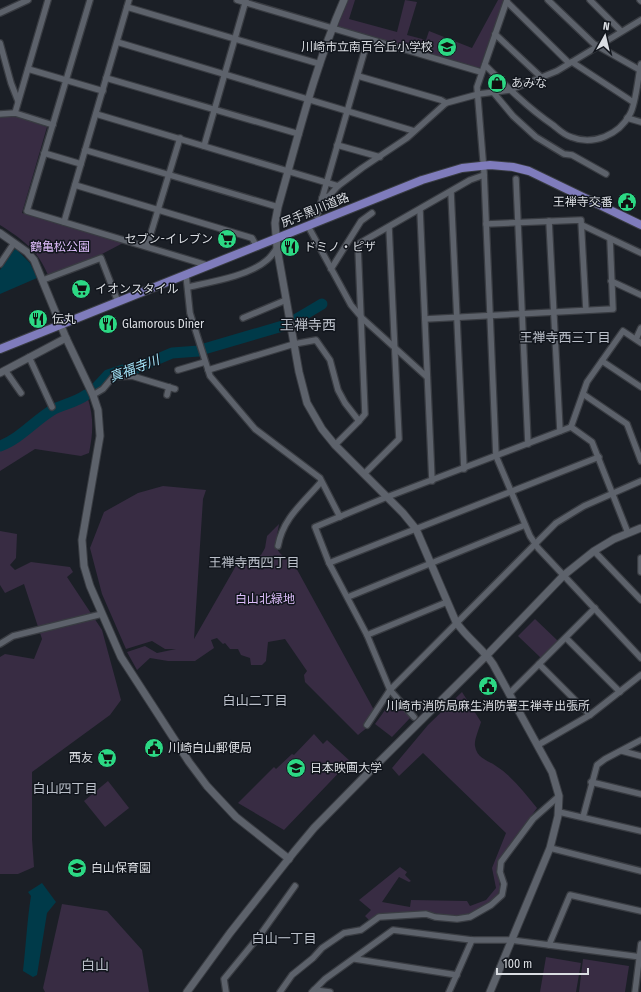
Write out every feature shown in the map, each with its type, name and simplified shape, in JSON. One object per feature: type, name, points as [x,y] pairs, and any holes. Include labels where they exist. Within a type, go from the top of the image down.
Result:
[{"type":"main road","name":"尻手黒川道路","points":[[0,349],[436,175],[462,168],[502,165],[529,171],[641,225]]},
{"type":"street","points":[[0,13],[28,0]]},
{"type":"street","points":[[15,113],[48,0]]},
{"type":"street","points":[[90,0],[26,211],[148,246],[210,266]]},
{"type":"street","points":[[64,222],[129,0]]},
{"type":"street","points":[[237,0],[246,1],[481,72]]},
{"type":"street","points":[[344,0],[332,28],[320,64],[278,206],[274,223],[277,248],[294,344],[307,403],[315,418],[335,445],[387,497],[416,529],[456,622],[464,635],[487,655],[552,772],[559,796],[559,812],[550,848],[490,992]]},
{"type":"street","points":[[548,0],[598,46],[640,70]]},
{"type":"street","points":[[590,0],[621,31]]},
{"type":"street","points":[[204,146],[246,1]]},
{"type":"street","points":[[633,102],[571,62],[507,1],[477,87],[479,94],[484,175],[496,456],[525,525],[535,544],[641,658]]},
{"type":"street","points":[[127,7],[320,64]]},
{"type":"street","points":[[322,198],[329,196],[338,186],[407,138],[446,103],[479,94],[510,90],[541,78],[571,62],[641,20]]},
{"type":"street","points":[[496,34],[541,78]]},
{"type":"street","points":[[317,216],[368,39]]},
{"type":"street","points":[[117,42],[414,131]]},
{"type":"street","points":[[0,43],[10,83],[18,101]]},
{"type":"street","points":[[485,64],[510,90],[546,120],[568,137],[578,140],[605,138],[617,131],[631,113],[641,64]]},
{"type":"street","points":[[28,69],[102,91]]},
{"type":"street","points":[[358,76],[441,100],[446,103]]},
{"type":"street","points":[[106,78],[299,134]]},
{"type":"street","points":[[492,92],[513,116],[536,137],[564,154],[572,155],[606,174]]},
{"type":"street","points":[[0,114],[15,113],[53,125]]},
{"type":"street","points":[[96,114],[338,186]]},
{"type":"street","points":[[627,118],[641,122]]},
{"type":"street","points":[[148,246],[180,138]]},
{"type":"street","points":[[337,145],[380,157]]},
{"type":"street","points":[[85,150],[278,206]]},
{"type":"street","points":[[44,153],[81,164]]},
{"type":"street","points":[[335,445],[365,414],[358,247],[360,243],[470,180],[484,175]]},
{"type":"street","points":[[516,179],[528,444]]},
{"type":"street","points":[[75,185],[252,238],[257,247]]},
{"type":"street","points":[[451,192],[464,469]]},
{"type":"street","points":[[420,210],[432,481]]},
{"type":"street","points":[[331,269],[361,221],[372,213]]},
{"type":"street","points":[[486,224],[581,220],[586,310]]},
{"type":"street","points":[[549,222],[560,431]]},
{"type":"street","points":[[582,225],[641,254]]},
{"type":"street","points":[[308,226],[351,305],[362,318],[427,377]]},
{"type":"street","points":[[364,474],[399,439],[389,227]]},
{"type":"street","points":[[0,233],[27,252],[34,260],[66,338],[93,395],[98,410],[100,436],[82,540],[84,566],[90,586],[102,614],[133,677],[207,786],[236,817],[289,858]]},
{"type":"street","points":[[425,319],[613,309],[610,239]]},
{"type":"street","points":[[0,264],[14,243]]},
{"type":"street","points":[[188,286],[222,279],[260,265],[268,260],[277,248]]},
{"type":"street","points":[[43,280],[101,258],[118,302]]},
{"type":"street","points":[[186,275],[190,313],[210,376],[255,430],[320,478],[340,517]]},
{"type":"street","points":[[611,281],[641,295]]},
{"type":"street","points":[[243,318],[286,300]]},
{"type":"street","points":[[571,427],[587,382],[623,330],[638,341],[641,328]]},
{"type":"street","points":[[21,393],[2,371],[66,338]]},
{"type":"street","points":[[208,370],[294,344],[316,340],[330,360],[338,390],[359,421]]},
{"type":"street","points":[[29,357],[52,407]]},
{"type":"street","points":[[602,360],[641,387]]},
{"type":"street","points":[[178,370],[205,362]]},
{"type":"street","points":[[93,395],[103,389],[113,377],[132,376],[175,389]]},
{"type":"street","points":[[167,395],[169,387]]},
{"type":"street","points":[[583,394],[627,424],[641,460]]},
{"type":"street","points":[[414,717],[390,690],[367,634],[329,563],[315,527],[387,497],[464,469],[571,427]]},
{"type":"street","points":[[571,427],[592,442],[628,533]]},
{"type":"street","points":[[329,563],[599,457]]},
{"type":"street","points":[[367,725],[390,690],[556,523],[584,506],[641,481]]},
{"type":"street","points":[[278,546],[280,532],[286,521],[322,482]]},
{"type":"street","points":[[348,597],[525,525]]},
{"type":"street","points":[[187,992],[227,937],[314,828],[487,655],[564,575],[594,551],[614,539],[641,528]]},
{"type":"street","points":[[594,551],[641,600]]},
{"type":"street","points":[[641,558],[641,572]]},
{"type":"street","points":[[367,634],[447,602]]},
{"type":"street","points":[[509,694],[595,608]]},
{"type":"street","points":[[0,644],[23,633],[102,614]]},
{"type":"street","points":[[566,638],[620,692]]},
{"type":"street","points":[[539,664],[590,715]]},
{"type":"street","points":[[538,745],[590,715],[641,675]]},
{"type":"street","points":[[583,817],[591,782],[597,765],[605,759],[641,740]]},
{"type":"street","points":[[622,751],[641,756]]},
{"type":"street","points":[[591,782],[641,794]]},
{"type":"street","points":[[280,992],[292,975],[313,958],[322,948],[344,933],[361,930],[379,917],[420,914],[457,919],[470,917],[491,905],[502,895],[504,884],[500,872],[501,862],[533,819],[559,796]]},
{"type":"street","points":[[559,812],[641,830]]},
{"type":"street","points":[[550,848],[641,871]]},
{"type":"street","points":[[226,992],[224,979],[260,935],[295,886]]},
{"type":"street","points":[[549,945],[570,894],[641,911]]},
{"type":"street","points":[[313,991],[325,979],[355,959],[393,930],[472,940],[511,940],[640,957]]},
{"type":"street","points":[[449,992],[472,940]]},
{"type":"street","points":[[637,992],[641,944]]},
{"type":"street","points":[[355,959],[457,975]]},
{"type":"street","points":[[313,991],[330,992]]},
{"type":"green space","points":[[348,0],[355,0],[349,19],[397,32],[405,0],[417,2],[407,35],[426,40],[429,31],[472,48],[498,0],[504,0],[480,67],[477,68],[339,28],[338,25]]},
{"type":"green space","name":"鶴亀松公園","points":[[15,116],[47,127],[22,213],[123,243],[102,254],[48,275],[44,266],[34,252],[16,235],[0,225],[0,117]]},
{"type":"green space","points":[[85,398],[88,399],[92,419],[92,433],[89,453],[81,456],[35,449],[0,471],[0,448],[16,439],[38,421]]},
{"type":"green space","name":"白山北緑地","points":[[163,486],[206,490],[203,499],[194,639],[241,557],[248,560],[261,555],[265,548],[267,536],[279,524],[276,544],[277,548],[282,555],[294,564],[374,710],[374,718],[358,735],[305,682],[304,675],[307,671],[285,639],[268,642],[266,661],[262,665],[251,665],[250,658],[241,655],[238,649],[230,649],[225,643],[223,644],[217,638],[211,640],[214,648],[195,661],[168,661],[150,658],[137,670],[127,652],[145,646],[157,653],[176,649],[165,649],[152,641],[126,649],[102,594],[90,548],[104,512],[138,493]]},
{"type":"green space","points":[[0,531],[17,534],[16,558],[10,565],[15,570],[31,562],[70,567],[73,572],[67,577],[102,630],[121,700],[110,715],[32,772],[32,839],[34,867],[18,874],[0,874],[0,657],[5,654],[34,659],[42,639],[24,584],[5,593],[0,585]]},
{"type":"green space","points":[[535,619],[558,641],[541,658],[518,636]]},
{"type":"green space","points":[[462,692],[481,722],[475,744],[478,754],[483,759],[496,766],[518,785],[537,808],[497,864],[500,887],[498,895],[492,902],[466,915],[435,915],[422,911],[380,914],[369,920],[365,916],[371,910],[359,900],[400,867],[407,872],[405,875],[411,881],[409,882],[399,877],[382,902],[410,907],[411,900],[467,901],[470,906],[486,900],[496,888],[492,868],[506,833],[423,753],[399,776],[392,768],[428,725]]},
{"type":"green space","points":[[393,699],[411,717],[392,737],[375,724]]},
{"type":"green space","points":[[314,734],[323,744],[327,740],[350,761],[284,830],[238,803],[274,767],[276,769],[292,754],[294,755]]},
{"type":"green space","points":[[108,781],[129,808],[105,827],[84,801]]},
{"type":"green space","points":[[62,904],[107,911],[142,950],[149,992],[45,992],[43,988]]},
{"type":"green space","points":[[546,957],[581,963],[576,992],[540,992]]},
{"type":"green space","points":[[583,959],[629,966],[625,992],[579,992]]},
{"type":"water","points":[[16,249],[30,263],[37,278],[0,294],[0,270]]},
{"type":"water","points":[[42,883],[56,902],[47,913],[37,975],[33,977],[23,971],[31,896],[28,892]]},
{"type":"waterway","name":"真福寺川","points":[[295,320],[322,304]]},
{"type":"waterway","name":"真福寺川","points":[[204,349],[286,325]]},
{"type":"waterway","name":"真福寺川","points":[[96,388],[108,375],[123,370],[132,370],[172,353],[199,351]]},
{"type":"waterway","name":"真福寺川","points":[[0,446],[14,439],[54,409],[86,395]]},
{"type":"place","name":"川崎市立南百合丘小学校","points":[[447,47]]},
{"type":"place","name":"あみな","points":[[497,83]]},
{"type":"place","name":"王禅寺交番","points":[[627,202]]},
{"type":"place","name":"セブン-イレブン","points":[[227,239]]},
{"type":"place","name":"ドミノ・ピザ","points":[[290,247]]},
{"type":"place","name":"イオンスタイル","points":[[81,289]]},
{"type":"place","name":"伝丸","points":[[38,319]]},
{"type":"place","name":"Glamorous Diner","points":[[108,324]]},
{"type":"place","name":"川崎市消防局麻生消防署王禅寺出張所","points":[[488,686]]},
{"type":"place","name":"川崎白山郵便局","points":[[154,748]]},
{"type":"place","name":"西友","points":[[107,758]]},
{"type":"place","name":"日本映画大学","points":[[296,768]]},
{"type":"place","name":"白山保育園","points":[[77,868]]},
{"type":"district","name":"王禅寺西","points":[[308,325]]},
{"type":"district","name":"王禅寺西三丁目","points":[[565,337]]},
{"type":"district","name":"王禅寺西四丁目","points":[[254,562]]},
{"type":"district","name":"白山二丁目","points":[[255,700]]},
{"type":"district","name":"白山四丁目","points":[[65,788]]},
{"type":"district","name":"白山一丁目","points":[[284,938]]},
{"type":"district","name":"白山","points":[[95,965]]}]
